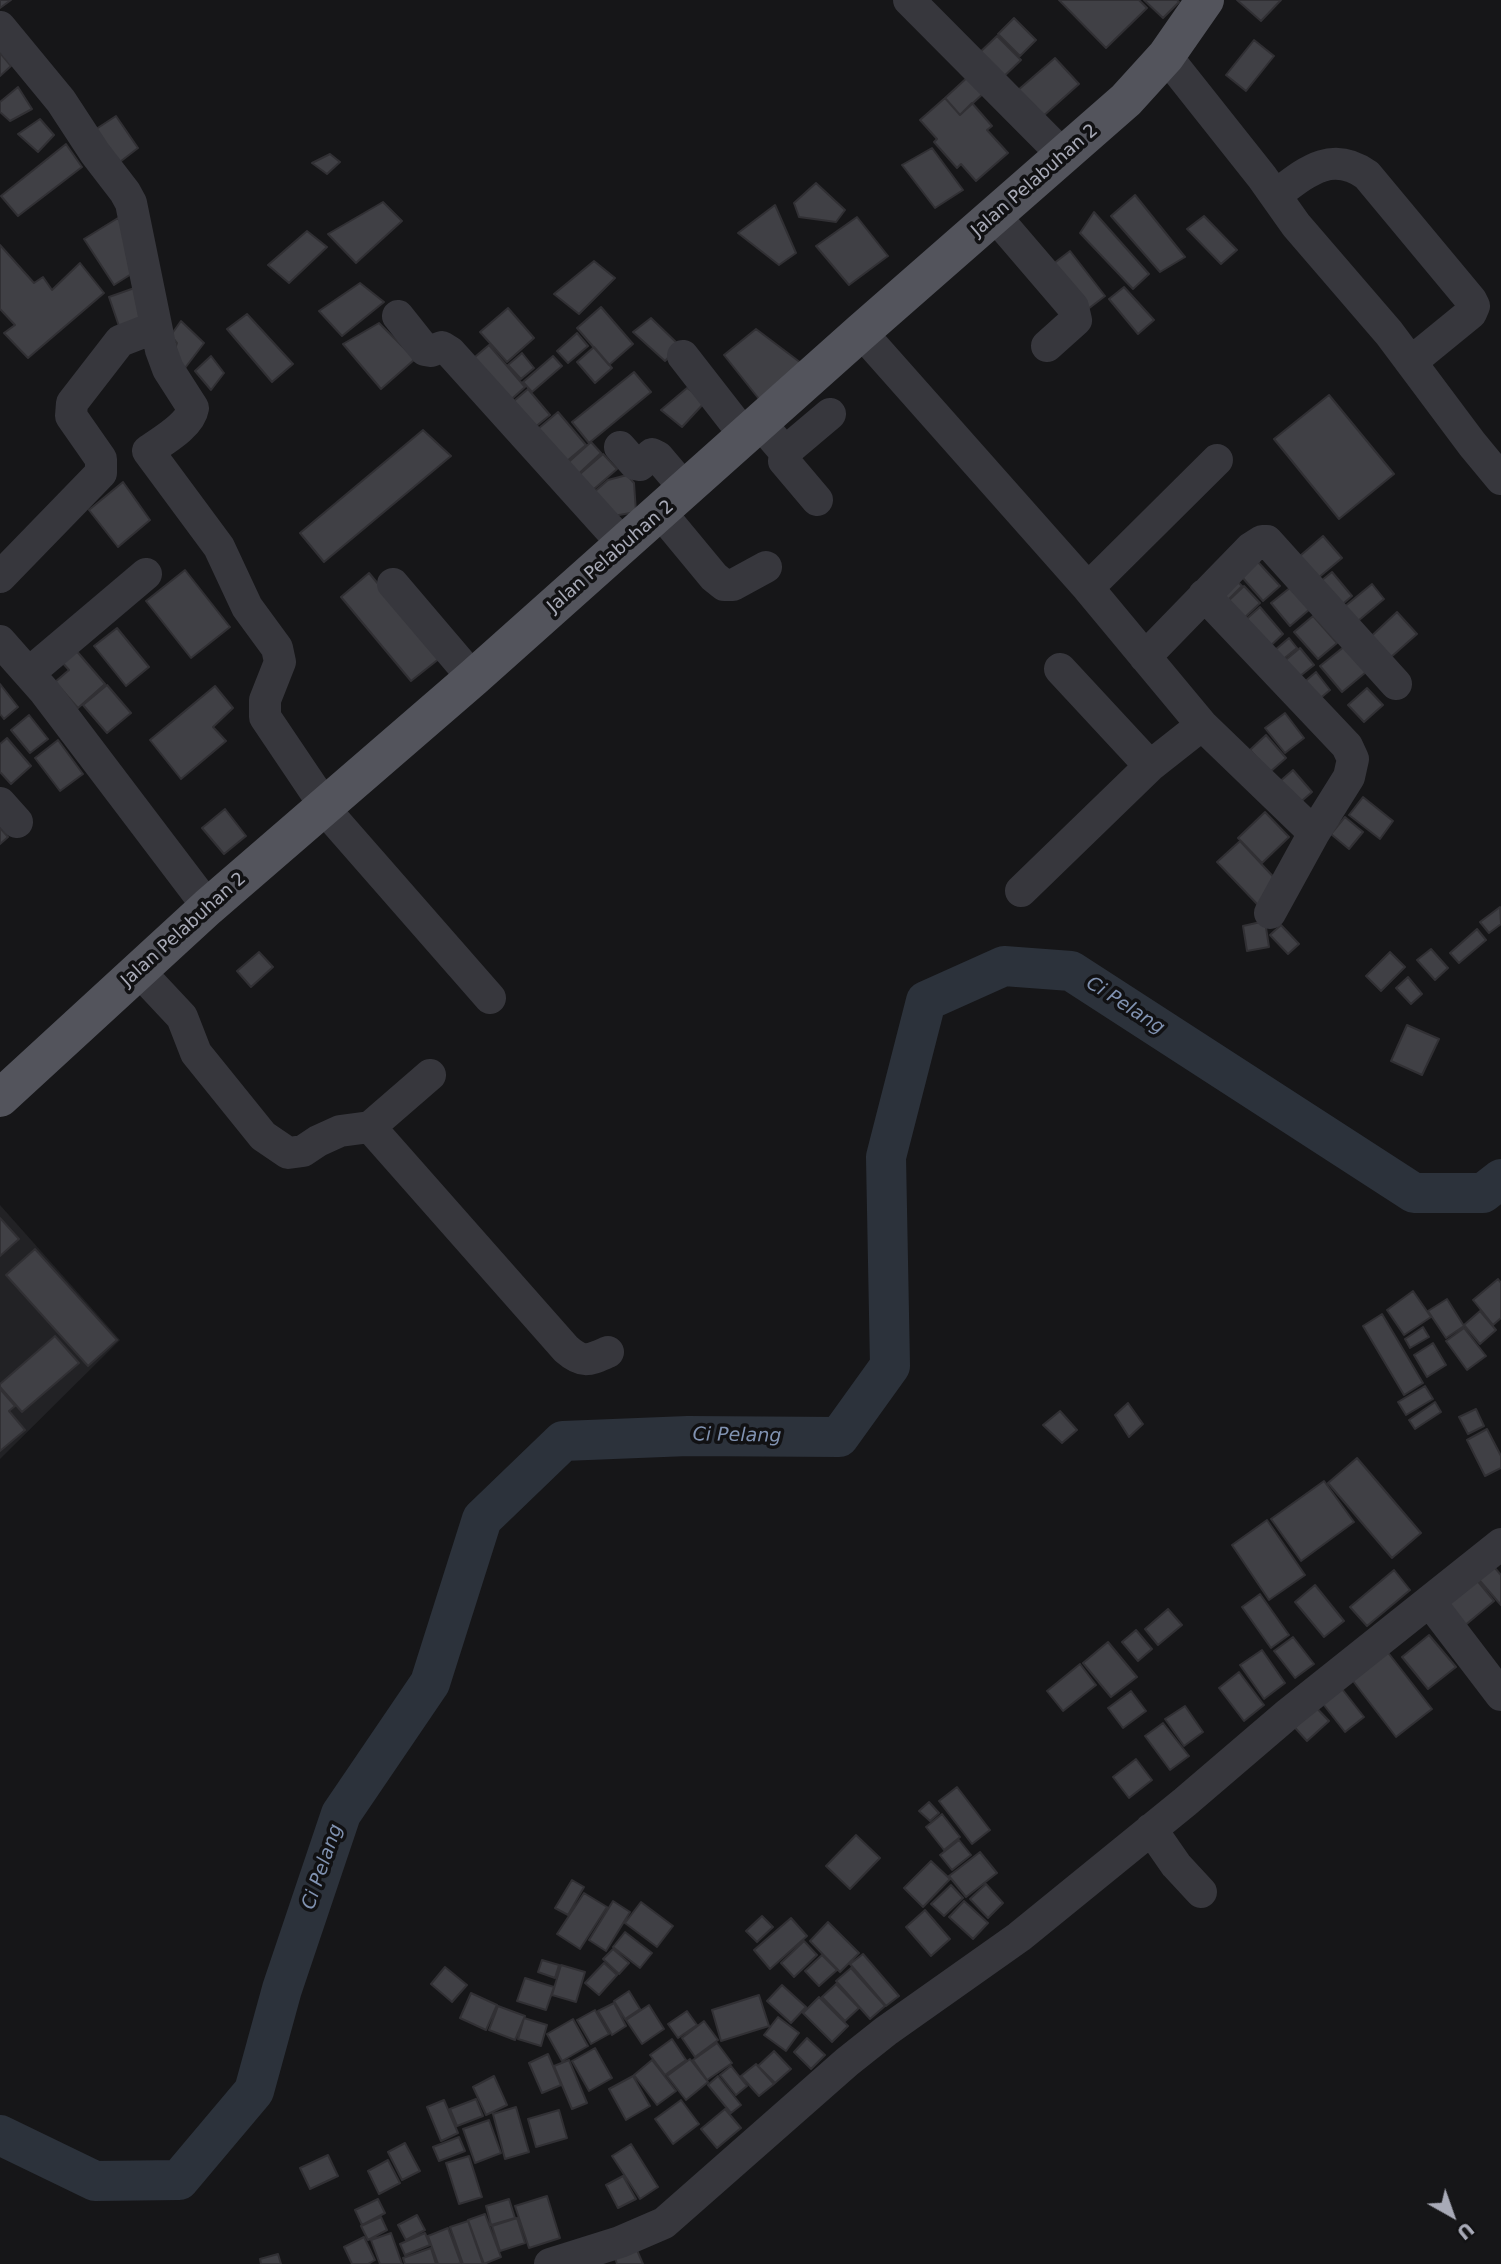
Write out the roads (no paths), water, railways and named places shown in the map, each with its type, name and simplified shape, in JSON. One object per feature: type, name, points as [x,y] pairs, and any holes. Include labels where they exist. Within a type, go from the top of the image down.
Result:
[{"type":"main road","name":"Jalan Pelabuhan 2","points":[[0,1098],[208,907],[674,502],[861,332],[1126,100],[1166,56],[1205,0]]},
{"type":"street","points":[[909,0],[1064,156]]},
{"type":"street","points":[[0,27],[61,101],[95,153],[125,192],[134,212],[161,350],[168,369],[192,408],[192,413],[184,424],[148,452],[219,548],[247,607],[277,648],[280,662],[265,700],[265,717],[335,821],[490,998]]},
{"type":"street","points":[[1166,56],[1276,195],[1296,225],[1411,362],[1500,477]]},
{"type":"street","points":[[1276,195],[1305,173],[1326,164],[1354,165],[1367,175],[1471,299],[1475,306],[1471,313],[1411,362]]},
{"type":"street","points":[[995,216],[1073,307],[1076,320],[1047,346]]},
{"type":"street","points":[[398,316],[425,350],[442,347],[450,352],[624,545]]},
{"type":"street","points":[[0,577],[101,473],[102,459],[71,416],[72,403],[120,341],[156,327]]},
{"type":"street","points":[[861,332],[1088,588],[1202,725],[1314,833]]},
{"type":"street","points":[[682,356],[753,430],[785,452]]},
{"type":"street","points":[[817,500],[784,461],[785,452],[830,414]]},
{"type":"street","points":[[620,447],[635,464],[640,465],[652,454],[658,457],[674,502],[714,577],[724,585],[733,585],[766,567]]},
{"type":"street","points":[[1088,588],[1217,460]]},
{"type":"street","points":[[1145,657],[1251,548],[1267,541],[1396,684]]},
{"type":"street","points":[[29,673],[146,574]]},
{"type":"street","points":[[393,584],[473,678]]},
{"type":"street","points":[[1204,595],[1351,752],[1353,766],[1349,777],[1314,833],[1270,913]]},
{"type":"street","points":[[0,641],[29,673],[208,907]]},
{"type":"street","points":[[1060,670],[1150,766]]},
{"type":"street","points":[[1021,891],[1150,766],[1202,725]]},
{"type":"street","points":[[138,970],[181,1017],[196,1053],[262,1136],[288,1153],[303,1151],[340,1131],[370,1127],[430,1075]]},
{"type":"street","points":[[370,1127],[566,1349],[576,1358],[589,1360],[608,1352]]},
{"type":"street","points":[[550,2264],[620,2242],[663,2224],[847,2062],[886,2031],[1019,1937],[1289,1713],[1501,1544]]},
{"type":"street","points":[[1430,1602],[1501,1695]]},
{"type":"street","points":[[1151,1829],[1176,1865],[1201,1892]]},
{"type":"waterway","name":"Ci Pelang","points":[[0,2135],[95,2181],[179,2180],[254,2091],[282,1989],[341,1814],[430,1683],[482,1519],[563,1441],[688,1436],[839,1437],[890,1366],[886,1157],[926,1001],[1004,966],[1071,971],[1414,1193],[1483,1193],[1501,1179]]}]
